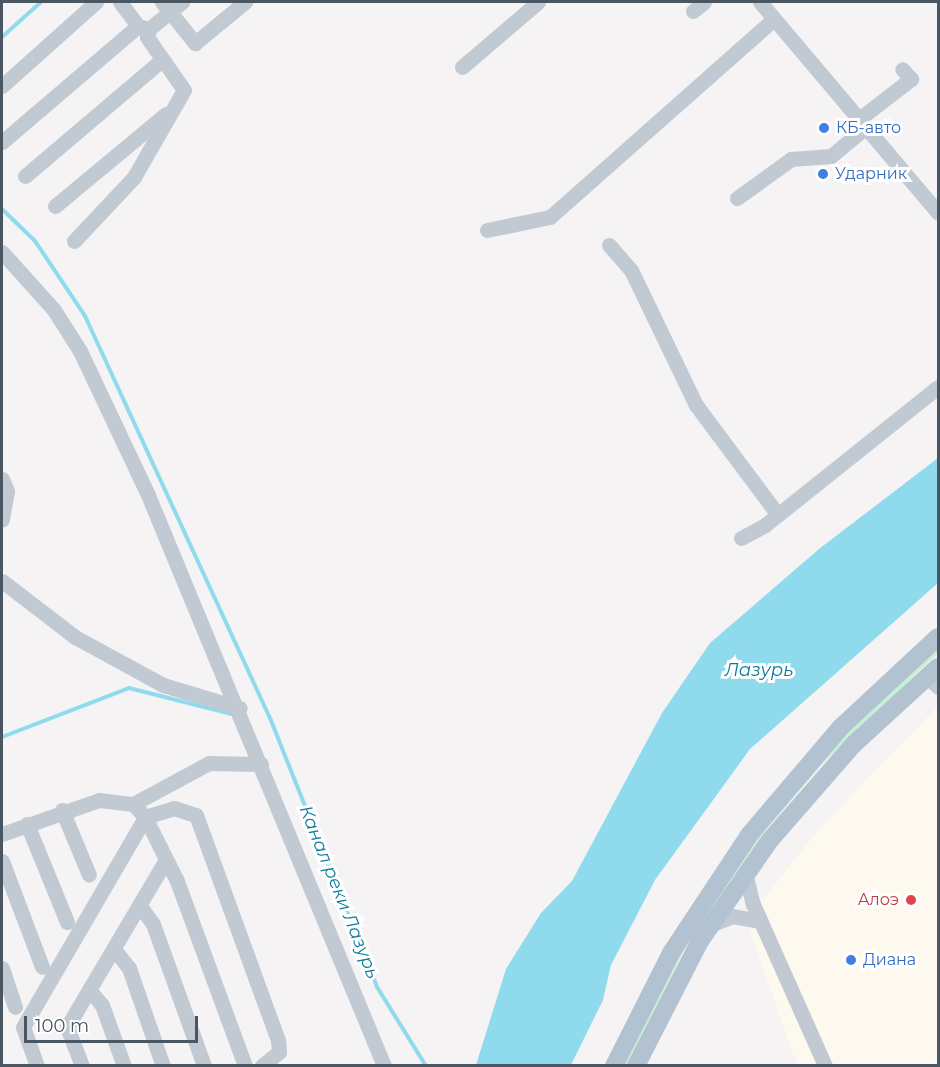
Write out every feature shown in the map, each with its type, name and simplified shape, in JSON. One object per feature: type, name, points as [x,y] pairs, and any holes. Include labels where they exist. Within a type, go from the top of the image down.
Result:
[{"type":"main road","points":[[614,1065],[671,953],[743,843],[834,735],[939,637]]},
{"type":"main road","points":[[636,1065],[710,925],[746,873],[839,759],[935,677]]},
{"type":"street","points":[[2,86],[96,2]]},
{"type":"street","points":[[74,241],[134,177],[173,109],[182,83],[162,60],[143,27],[120,2]]},
{"type":"street","points":[[2,142],[166,7],[182,2]]},
{"type":"street","points":[[166,7],[195,43],[245,2]]},
{"type":"street","points":[[462,66],[538,2]]},
{"type":"street","points":[[760,2],[939,213]]},
{"type":"street","points":[[487,230],[550,217],[774,19]]},
{"type":"street","points":[[25,176],[162,60]]},
{"type":"street","points":[[737,198],[791,159],[831,156],[862,123],[911,79],[902,69]]},
{"type":"street","points":[[56,206],[173,109]]},
{"type":"street","points":[[609,245],[631,270],[696,405],[778,515]]},
{"type":"street","points":[[2,252],[54,310],[80,351],[240,708],[384,1065]]},
{"type":"street","points":[[741,538],[778,515],[939,387]]},
{"type":"street","points":[[2,479],[7,491],[2,520]]},
{"type":"street","points":[[2,580],[75,637],[163,685],[240,708]]},
{"type":"street","points":[[2,834],[62,810],[99,800],[133,804],[209,763],[261,764]]},
{"type":"street","points":[[133,804],[145,817],[165,861],[245,1065]]},
{"type":"street","points":[[37,1065],[23,1027],[145,817],[174,808],[196,815],[278,1040],[279,1052],[262,1065]]},
{"type":"street","points":[[62,810],[89,875]]},
{"type":"street","points":[[27,824],[67,922]]},
{"type":"street","points":[[2,861],[42,967]]},
{"type":"street","points":[[81,1065],[68,1027],[165,861]]},
{"type":"street","points":[[746,873],[763,925],[825,1065]]},
{"type":"street","points":[[140,906],[153,924],[204,1065]]},
{"type":"street","points":[[710,925],[732,916],[763,925]]},
{"type":"street","points":[[114,949],[129,969],[163,1065]]},
{"type":"street","points":[[2,968],[15,1007]]},
{"type":"street","points":[[89,990],[102,1005],[124,1065]]},
{"type":"shaded area","points":[[938,706],[938,1065],[797,1065],[746,920],[819,829]]},
{"type":"green space","points":[[938,646],[938,653],[824,762],[766,830],[686,946],[628,1065],[622,1066],[659,988],[726,877],[822,757]]},
{"type":"water","name":"Лазурь","points":[[938,458],[938,583],[750,749],[655,880],[611,965],[603,1000],[571,1065],[476,1065],[506,969],[541,913],[572,881],[662,713],[710,643],[819,549]]},
{"type":"waterway","points":[[2,37],[41,2]]},
{"type":"waterway","points":[[2,209],[35,241],[85,316],[270,718],[377,987],[426,1066]]},
{"type":"waterway","name":"Канал реки Лазурь","points":[[2,737],[129,688],[232,714]]},
{"type":"place","name":"КБ-авто","points":[[824,128]]},
{"type":"place","name":"Ударник","points":[[823,174]]},
{"type":"place","name":"Алоэ","points":[[911,900]]},
{"type":"place","name":"Диана","points":[[851,960]]}]
